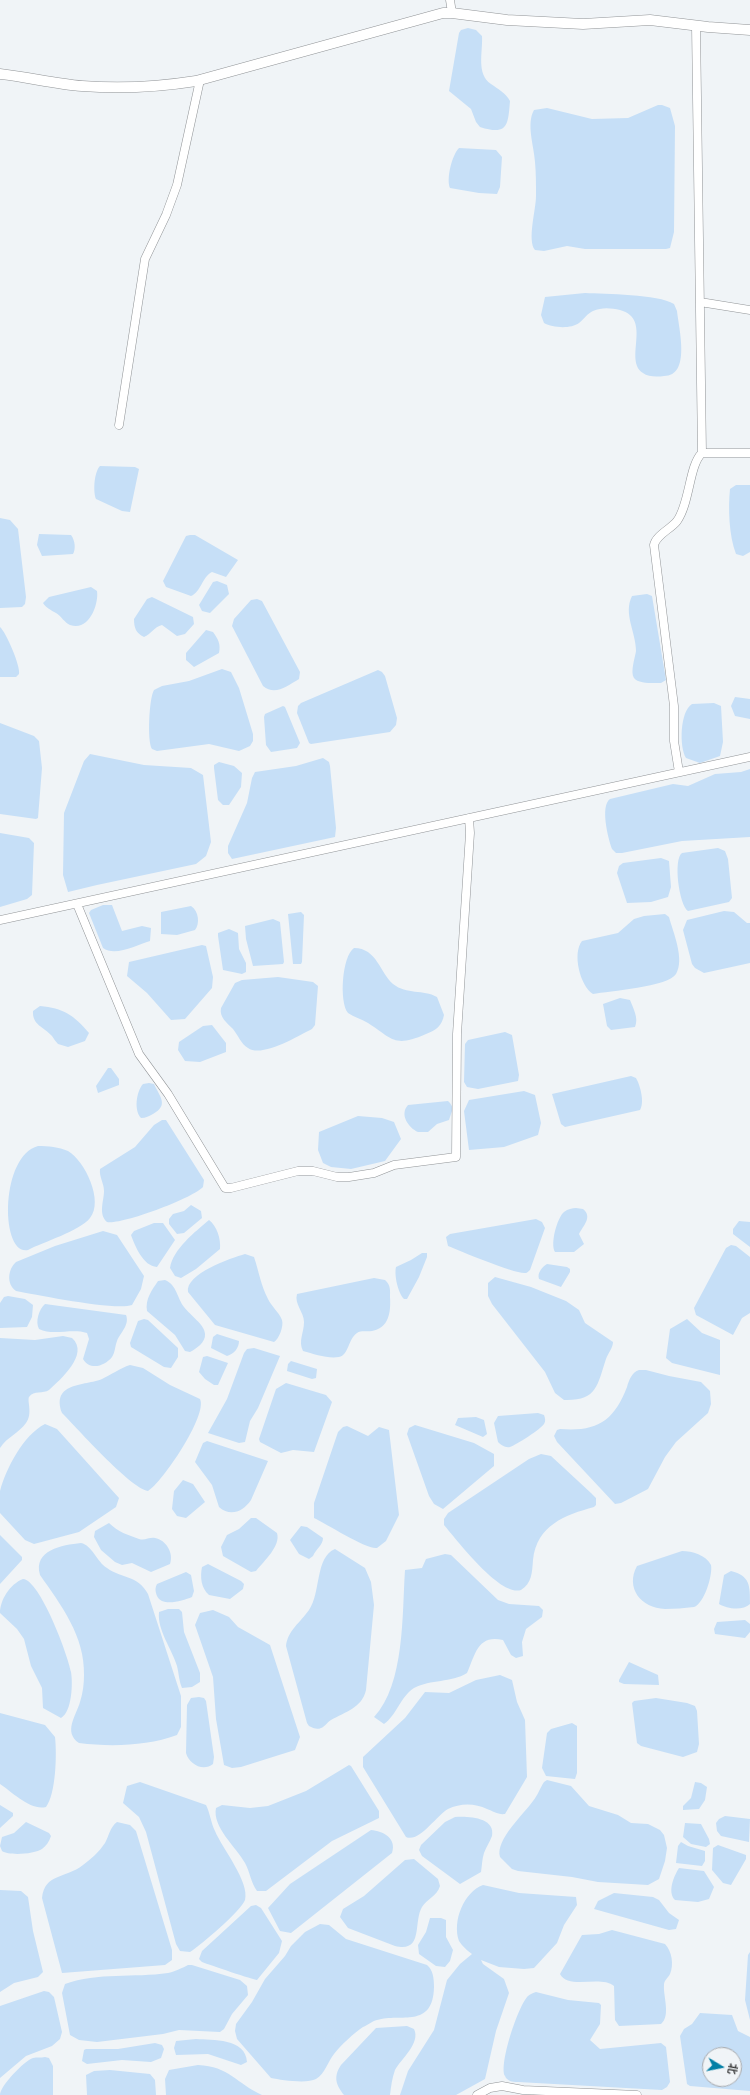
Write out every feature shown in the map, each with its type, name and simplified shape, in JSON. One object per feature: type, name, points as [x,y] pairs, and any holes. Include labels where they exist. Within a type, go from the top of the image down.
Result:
[{"type":"street","points":[[450,0],[452,12]]},
{"type":"street","points":[[0,74],[98,87],[163,86],[200,80],[435,15],[452,12],[507,20],[595,24],[650,20],[696,26],[750,30]]},
{"type":"street","points":[[680,772],[674,741],[674,706],[654,545],[656,540],[674,524],[682,512],[696,463],[702,453],[696,26]]},
{"type":"street","points":[[119,425],[145,259],[166,215],[177,185],[200,80]]},
{"type":"street","points":[[700,302],[750,310]]},
{"type":"street","points":[[702,453],[750,453]]},
{"type":"street","points":[[0,920],[750,757]]},
{"type":"street","points":[[77,904],[139,1054],[168,1094],[225,1188],[231,1188],[298,1171],[313,1171],[337,1177],[349,1177],[374,1173],[394,1165],[456,1157],[457,1034],[470,833],[469,818]]},
{"type":"street","points":[[477,2095],[490,2088],[502,2086],[523,2090],[637,2095]]},
{"type":"water","points":[[468,28],[476,30],[482,36],[481,62],[483,75],[486,80],[504,93],[510,101],[507,122],[501,129],[496,130],[480,127],[476,122],[471,109],[449,91],[459,33],[461,30]]},
{"type":"water","points":[[658,105],[670,108],[675,126],[674,232],[670,248],[585,249],[567,246],[544,251],[535,250],[532,232],[536,202],[536,174],[531,135],[531,122],[534,110],[547,108],[592,119],[628,118]]},
{"type":"water","points":[[459,148],[496,150],[502,157],[500,187],[497,194],[479,193],[450,188],[450,167],[456,151]]},
{"type":"water","points":[[585,293],[644,296],[674,304],[677,311],[681,339],[681,360],[678,368],[672,374],[658,377],[643,373],[638,367],[636,359],[637,330],[635,322],[630,315],[620,310],[606,308],[596,310],[589,313],[576,325],[567,327],[557,327],[544,323],[541,315],[545,297]]},
{"type":"water","points":[[100,466],[135,467],[139,469],[130,512],[122,511],[96,499],[96,473]]},
{"type":"water","points":[[736,485],[750,485],[750,552],[743,556],[736,554],[730,522],[730,489]]},
{"type":"water","points":[[0,518],[10,520],[18,529],[26,597],[25,604],[22,607],[0,608]]},
{"type":"water","points":[[39,534],[71,535],[75,544],[73,554],[42,556],[37,545]]},
{"type":"water","points":[[195,535],[238,560],[226,577],[212,572],[209,574],[197,591],[191,596],[166,587],[163,581],[186,536]]},
{"type":"water","points":[[217,581],[227,585],[229,594],[210,613],[202,611],[199,605],[213,582]]},
{"type":"water","points":[[91,587],[97,591],[94,609],[87,621],[77,626],[68,624],[58,614],[47,608],[43,603],[49,597]]},
{"type":"water","points":[[647,594],[652,596],[666,680],[661,683],[646,683],[639,681],[634,678],[633,675],[636,651],[629,616],[630,603],[632,596]]},
{"type":"water","points":[[152,597],[193,617],[194,624],[185,634],[177,636],[162,625],[144,637],[139,634],[134,625],[134,619],[147,599]]},
{"type":"water","points":[[257,599],[262,601],[300,672],[299,679],[281,689],[272,690],[263,686],[232,626],[234,619],[251,600]]},
{"type":"water","points":[[0,627],[9,642],[18,664],[19,674],[16,677],[0,677]]},
{"type":"water","points":[[206,630],[213,632],[219,642],[220,650],[219,653],[194,667],[186,660],[186,653]]},
{"type":"water","points":[[222,669],[231,672],[239,688],[253,734],[253,741],[250,746],[239,751],[209,744],[157,751],[152,749],[150,745],[149,720],[154,690],[162,686],[189,681]]},
{"type":"water","points":[[378,670],[385,676],[397,718],[396,725],[390,732],[311,744],[309,743],[297,713],[298,706],[301,703]]},
{"type":"water","points":[[735,697],[750,699],[750,719],[735,716],[731,706]]},
{"type":"water","points":[[714,703],[721,706],[723,742],[720,756],[700,763],[686,758],[682,746],[682,730],[683,721],[688,708],[692,704]]},
{"type":"water","points":[[283,706],[285,707],[300,743],[297,748],[271,752],[266,745],[264,717],[265,714]]},
{"type":"water","points":[[0,723],[34,736],[39,741],[42,768],[38,818],[36,819],[0,814]]},
{"type":"water","points":[[90,754],[144,765],[191,768],[203,775],[211,842],[206,856],[196,864],[68,892],[63,875],[64,813],[84,761]]},
{"type":"water","points":[[323,758],[329,762],[330,766],[336,828],[335,837],[232,859],[228,853],[228,846],[247,803],[252,778],[255,772],[296,766]]},
{"type":"water","points":[[219,762],[234,766],[242,773],[241,787],[229,805],[223,805],[218,800],[214,765]]},
{"type":"water","points":[[750,769],[750,837],[682,841],[622,853],[616,853],[612,849],[605,815],[607,803],[610,799],[673,784],[688,786],[715,774],[741,772]]},
{"type":"water","points":[[0,833],[29,838],[34,843],[32,895],[27,899],[0,907]]},
{"type":"water","points":[[718,848],[725,851],[728,859],[732,898],[729,902],[688,911],[682,900],[678,882],[679,857],[682,853]]},
{"type":"water","points":[[661,858],[669,861],[671,887],[668,897],[651,902],[627,903],[617,873],[619,866],[623,863]]},
{"type":"water","points":[[103,905],[112,905],[122,931],[142,926],[151,928],[150,941],[120,951],[103,948],[89,913],[91,910]]},
{"type":"water","points":[[191,906],[196,911],[198,918],[198,924],[195,930],[177,935],[161,934],[161,912]]},
{"type":"water","points":[[724,911],[734,912],[747,923],[750,923],[750,963],[704,973],[695,968],[692,964],[683,930],[687,920]]},
{"type":"water","points":[[301,912],[304,915],[302,962],[301,964],[293,964],[288,914]]},
{"type":"water","points":[[665,914],[669,917],[679,953],[676,974],[662,982],[638,988],[593,994],[588,990],[581,977],[578,961],[579,946],[582,941],[618,933],[634,919],[644,916]]},
{"type":"water","points":[[273,919],[280,922],[284,962],[283,964],[253,966],[246,939],[245,926]]},
{"type":"water","points":[[229,929],[238,933],[239,949],[246,963],[246,972],[242,974],[223,970],[218,933]]},
{"type":"water","points":[[202,945],[206,946],[213,977],[212,988],[185,1019],[171,1020],[147,993],[127,976],[129,962]]},
{"type":"water","points":[[354,948],[362,949],[373,956],[393,984],[398,987],[404,990],[426,993],[437,997],[444,1015],[442,1022],[438,1027],[415,1038],[400,1041],[394,1040],[368,1023],[348,1013],[343,999],[343,979],[347,960]]},
{"type":"water","points":[[278,977],[313,982],[318,986],[315,1025],[312,1029],[280,1045],[262,1050],[248,1048],[224,1020],[221,1014],[221,1008],[235,983],[242,980]]},
{"type":"water","points":[[620,998],[630,1000],[635,1013],[636,1024],[635,1027],[611,1030],[607,1026],[603,1004]]},
{"type":"water","points":[[40,1006],[62,1011],[73,1017],[89,1033],[85,1041],[68,1047],[58,1044],[49,1033],[34,1020],[33,1011]]},
{"type":"water","points":[[212,1025],[226,1043],[226,1052],[200,1062],[185,1061],[178,1050],[179,1042],[203,1026]]},
{"type":"water","points":[[505,1032],[512,1035],[519,1075],[518,1081],[478,1089],[467,1087],[464,1082],[465,1044],[468,1040]]},
{"type":"water","points":[[108,1068],[111,1068],[119,1079],[119,1085],[98,1093],[96,1086]]},
{"type":"water","points":[[631,1076],[636,1078],[639,1085],[642,1098],[640,1110],[565,1127],[561,1124],[552,1094]]},
{"type":"water","points":[[143,1084],[154,1084],[161,1097],[162,1104],[158,1111],[141,1118],[137,1111],[137,1096]]},
{"type":"water","points":[[524,1091],[535,1095],[541,1123],[538,1135],[504,1147],[469,1150],[464,1111],[469,1100]]},
{"type":"water","points":[[448,1101],[453,1108],[449,1120],[437,1124],[428,1132],[418,1132],[411,1128],[406,1121],[404,1113],[408,1105]]},
{"type":"water","points":[[358,1116],[382,1118],[394,1122],[401,1139],[385,1161],[351,1169],[331,1167],[323,1163],[318,1150],[319,1132]]},
{"type":"water","points":[[162,1120],[166,1120],[204,1180],[203,1187],[186,1198],[157,1210],[115,1222],[107,1222],[104,1219],[102,1211],[104,1191],[100,1169],[135,1147],[154,1125]]},
{"type":"water","points":[[38,1146],[61,1149],[68,1151],[74,1156],[81,1163],[91,1182],[95,1202],[94,1211],[85,1223],[70,1232],[28,1250],[19,1248],[12,1238],[8,1204],[16,1167],[26,1154]]},
{"type":"water","points":[[191,1205],[201,1211],[202,1218],[184,1233],[177,1234],[169,1224],[169,1219],[173,1214],[184,1211]]},
{"type":"water","points":[[570,1209],[583,1209],[587,1215],[586,1222],[579,1234],[584,1244],[574,1252],[555,1252],[553,1243],[555,1231],[561,1215]]},
{"type":"water","points":[[536,1219],[542,1222],[545,1228],[530,1270],[526,1273],[499,1266],[448,1246],[446,1237],[450,1234]]},
{"type":"water","points":[[209,1220],[218,1233],[220,1249],[196,1269],[181,1278],[175,1276],[170,1268],[175,1254],[185,1241]]},
{"type":"water","points":[[739,1221],[750,1222],[750,1247],[733,1234],[733,1229]]},
{"type":"water","points":[[154,1223],[163,1223],[175,1240],[157,1267],[152,1266],[140,1255],[131,1235],[134,1231]]},
{"type":"water","points":[[103,1231],[117,1235],[144,1276],[141,1289],[132,1305],[110,1306],[58,1299],[16,1291],[13,1288],[9,1281],[9,1276],[11,1268],[16,1262],[55,1246]]},
{"type":"water","points":[[731,1245],[736,1246],[750,1257],[750,1313],[742,1318],[733,1335],[696,1315],[694,1308],[726,1248]]},
{"type":"water","points":[[422,1253],[427,1253],[427,1257],[419,1277],[407,1299],[404,1299],[397,1284],[396,1267]]},
{"type":"water","points":[[245,1254],[254,1257],[269,1302],[282,1320],[281,1332],[274,1342],[215,1325],[188,1292],[189,1285],[201,1273],[220,1263]]},
{"type":"water","points":[[547,1264],[567,1267],[570,1269],[570,1272],[561,1287],[539,1279],[540,1270]]},
{"type":"water","points":[[495,1277],[531,1287],[566,1301],[579,1310],[585,1323],[613,1342],[597,1384],[589,1395],[575,1400],[564,1400],[555,1393],[545,1372],[492,1304],[488,1296],[488,1283]]},
{"type":"water","points":[[374,1278],[385,1280],[390,1288],[389,1314],[382,1327],[372,1331],[362,1331],[357,1333],[352,1339],[345,1353],[339,1357],[326,1357],[303,1351],[301,1340],[304,1318],[298,1305],[296,1298],[297,1294]]},
{"type":"water","points":[[165,1280],[172,1285],[184,1307],[203,1327],[205,1334],[204,1340],[198,1347],[190,1352],[185,1351],[175,1335],[147,1311],[147,1303],[151,1291],[158,1281]]},
{"type":"water","points":[[8,1296],[25,1299],[33,1305],[32,1317],[27,1327],[0,1328],[0,1303],[4,1297]]},
{"type":"water","points":[[45,1304],[126,1315],[126,1326],[117,1341],[112,1357],[102,1365],[90,1365],[83,1359],[89,1339],[87,1333],[75,1331],[50,1332],[39,1329],[37,1323],[38,1316]]},
{"type":"water","points":[[144,1319],[148,1320],[178,1348],[178,1357],[171,1368],[164,1367],[131,1347],[130,1343],[138,1321]]},
{"type":"water","points":[[687,1319],[702,1333],[720,1340],[720,1375],[672,1363],[666,1358],[670,1329]]},
{"type":"water","points":[[217,1334],[239,1341],[234,1352],[227,1356],[211,1348],[213,1337]]},
{"type":"water","points":[[63,1336],[72,1338],[77,1344],[78,1351],[76,1359],[60,1380],[49,1390],[33,1394],[29,1397],[29,1416],[26,1423],[0,1448],[0,1338],[35,1340]]},
{"type":"water","points":[[254,1348],[280,1356],[258,1408],[250,1421],[245,1442],[239,1443],[208,1433],[227,1399],[244,1353],[247,1349]]},
{"type":"water","points":[[207,1356],[228,1363],[218,1385],[214,1385],[205,1379],[199,1372],[203,1357]]},
{"type":"water","points":[[291,1361],[317,1369],[316,1378],[312,1379],[287,1371],[288,1364]]},
{"type":"water","points":[[130,1365],[143,1368],[170,1385],[200,1399],[201,1407],[191,1433],[173,1463],[155,1485],[148,1491],[129,1480],[104,1456],[62,1413],[60,1403],[61,1396],[65,1390],[102,1379]]},
{"type":"water","points":[[639,1370],[646,1370],[701,1382],[710,1391],[711,1404],[708,1413],[676,1442],[665,1457],[648,1489],[621,1503],[615,1504],[557,1442],[554,1436],[557,1430],[594,1426],[610,1416],[622,1399],[631,1377]]},
{"type":"water","points":[[286,1383],[326,1395],[332,1402],[314,1452],[293,1450],[281,1453],[260,1442],[259,1439],[276,1389]]},
{"type":"water","points":[[538,1413],[544,1415],[545,1422],[534,1433],[510,1447],[505,1447],[498,1442],[494,1423],[498,1416]]},
{"type":"water","points":[[476,1417],[484,1420],[487,1434],[483,1437],[455,1425],[458,1418]]},
{"type":"water","points":[[45,1424],[57,1429],[119,1498],[116,1507],[79,1532],[34,1544],[25,1540],[0,1513],[0,1491],[6,1473],[16,1453],[37,1429]]},
{"type":"water","points":[[415,1425],[474,1443],[494,1454],[494,1466],[443,1509],[434,1504],[429,1496],[407,1434],[409,1428]]},
{"type":"water","points":[[347,1426],[368,1436],[379,1427],[389,1430],[399,1515],[386,1541],[377,1548],[372,1548],[356,1541],[314,1518],[314,1503],[338,1432],[343,1427]]},
{"type":"water","points":[[207,1441],[268,1461],[251,1500],[244,1508],[236,1512],[228,1512],[219,1507],[212,1485],[195,1462],[203,1443]]},
{"type":"water","points":[[541,1454],[551,1456],[591,1493],[596,1498],[596,1505],[563,1518],[546,1530],[540,1538],[536,1548],[532,1573],[529,1581],[521,1590],[512,1590],[502,1585],[480,1566],[444,1525],[444,1519],[448,1513],[529,1459]]},
{"type":"water","points":[[183,1480],[193,1484],[205,1502],[186,1518],[177,1516],[172,1509],[174,1491]]},
{"type":"water","points":[[251,1518],[256,1518],[277,1533],[278,1538],[277,1543],[267,1558],[256,1571],[251,1572],[223,1556],[221,1547],[227,1535],[239,1529]]},
{"type":"water","points":[[109,1523],[127,1535],[139,1539],[143,1540],[155,1538],[163,1541],[170,1551],[170,1564],[151,1572],[132,1563],[122,1565],[115,1562],[101,1550],[94,1537],[95,1531]]},
{"type":"water","points":[[301,1526],[307,1527],[323,1538],[321,1545],[309,1559],[299,1554],[290,1540]]},
{"type":"water","points":[[0,1535],[22,1557],[22,1560],[0,1584]]},
{"type":"water","points":[[81,1543],[85,1544],[91,1550],[103,1565],[118,1574],[135,1580],[148,1594],[181,1696],[181,1727],[177,1735],[165,1739],[129,1745],[79,1743],[74,1739],[71,1729],[83,1692],[83,1661],[76,1634],[56,1598],[40,1575],[39,1567],[45,1554],[51,1550],[66,1545]]},
{"type":"water","points":[[335,1549],[365,1568],[371,1582],[374,1605],[366,1690],[361,1701],[352,1709],[330,1721],[320,1729],[316,1729],[309,1726],[307,1723],[286,1646],[289,1635],[313,1603],[324,1560],[329,1553]]},
{"type":"water","points":[[682,1551],[698,1554],[706,1559],[711,1565],[711,1575],[707,1589],[698,1605],[694,1607],[665,1609],[656,1608],[642,1601],[634,1589],[633,1582],[637,1566]]},
{"type":"water","points":[[445,1554],[451,1555],[498,1600],[509,1604],[539,1606],[543,1610],[542,1617],[526,1629],[522,1642],[523,1656],[516,1658],[511,1655],[503,1640],[488,1640],[482,1643],[478,1648],[467,1673],[454,1678],[427,1683],[414,1688],[405,1696],[392,1716],[384,1724],[374,1717],[384,1703],[392,1686],[397,1668],[402,1627],[405,1570],[422,1568],[426,1559]]},
{"type":"water","points":[[208,1564],[241,1581],[244,1584],[243,1589],[230,1599],[209,1595],[204,1589],[201,1578],[202,1567]]},
{"type":"water","points":[[731,1571],[742,1576],[748,1582],[750,1604],[743,1608],[730,1608],[719,1604],[724,1575]]},
{"type":"water","points":[[186,1572],[191,1575],[194,1591],[192,1597],[168,1602],[163,1601],[157,1596],[157,1584]]},
{"type":"water","points":[[23,1579],[30,1583],[45,1604],[59,1635],[69,1663],[72,1677],[70,1704],[65,1715],[61,1718],[43,1708],[42,1688],[31,1666],[24,1639],[17,1629],[0,1613],[0,1608],[7,1593],[18,1581]]},
{"type":"water","points":[[168,1609],[179,1609],[182,1612],[184,1632],[200,1673],[200,1682],[192,1687],[182,1688],[175,1660],[162,1633],[159,1612]]},
{"type":"water","points":[[213,1610],[229,1617],[238,1627],[270,1645],[300,1737],[295,1750],[241,1767],[232,1768],[224,1765],[216,1719],[213,1677],[195,1625],[200,1613]]},
{"type":"water","points":[[745,1620],[750,1624],[750,1632],[745,1638],[715,1634],[714,1629],[717,1622]]},
{"type":"water","points":[[629,1662],[658,1675],[659,1685],[624,1684],[619,1682]]},
{"type":"water","points":[[500,1675],[512,1680],[517,1702],[525,1720],[527,1777],[505,1814],[468,1804],[457,1806],[443,1812],[422,1833],[411,1838],[406,1837],[363,1767],[363,1757],[405,1718],[425,1692],[449,1693],[476,1680]]},
{"type":"water","points":[[191,1698],[204,1698],[206,1701],[214,1757],[213,1764],[205,1767],[197,1766],[190,1760],[186,1753],[187,1705]]},
{"type":"water","points":[[656,1698],[687,1703],[695,1706],[697,1711],[699,1744],[697,1752],[683,1757],[641,1746],[637,1743],[632,1703],[634,1701]]},
{"type":"water","points":[[0,1713],[45,1725],[55,1737],[56,1763],[54,1784],[46,1807],[28,1804],[0,1784]]},
{"type":"water","points":[[572,1723],[577,1726],[577,1773],[575,1779],[546,1776],[542,1768],[547,1733],[551,1729]]},
{"type":"water","points":[[349,1765],[379,1811],[379,1818],[332,1841],[266,1891],[257,1891],[253,1885],[245,1863],[221,1830],[216,1815],[216,1808],[222,1805],[250,1808],[268,1806],[306,1791]]},
{"type":"water","points":[[547,1780],[571,1786],[589,1806],[618,1815],[631,1823],[648,1824],[660,1830],[664,1835],[667,1848],[665,1861],[659,1879],[648,1885],[598,1882],[512,1869],[500,1857],[502,1843],[511,1828],[535,1799],[544,1782]]},
{"type":"water","points":[[140,1782],[206,1805],[212,1825],[240,1875],[243,1884],[245,1900],[242,1905],[220,1928],[190,1952],[180,1951],[176,1944],[146,1832],[139,1817],[123,1803],[127,1786]]},
{"type":"water","points":[[695,1782],[701,1783],[707,1787],[705,1800],[699,1809],[683,1810],[683,1806],[691,1798]]},
{"type":"water","points":[[0,1805],[13,1813],[13,1816],[0,1828]]},
{"type":"water","points":[[725,1816],[750,1819],[749,1842],[721,1836],[717,1831],[716,1823],[719,1819]]},
{"type":"water","points":[[455,1817],[480,1819],[490,1825],[492,1830],[492,1836],[483,1855],[481,1872],[460,1884],[422,1856],[419,1850],[421,1845],[445,1822]]},
{"type":"water","points":[[26,1822],[49,1833],[51,1836],[46,1845],[39,1851],[28,1853],[10,1854],[2,1851],[0,1846],[2,1837],[14,1833]]},
{"type":"water","points":[[117,1822],[130,1825],[136,1831],[172,1950],[172,1960],[165,1965],[62,1973],[42,1898],[44,1890],[47,1884],[52,1880],[76,1869],[95,1855],[105,1843],[111,1829]]},
{"type":"water","points":[[685,1823],[701,1824],[710,1844],[706,1847],[691,1844],[683,1837]]},
{"type":"water","points":[[371,1830],[380,1832],[391,1839],[393,1843],[392,1853],[291,1933],[280,1931],[268,1908],[290,1884]]},
{"type":"water","points":[[681,1842],[688,1846],[705,1851],[705,1861],[702,1866],[676,1863],[678,1846]]},
{"type":"water","points":[[718,1845],[746,1855],[746,1859],[731,1885],[723,1883],[712,1870],[713,1848]]},
{"type":"water","points":[[414,1859],[438,1879],[440,1886],[437,1892],[422,1907],[419,1913],[414,1941],[410,1945],[404,1947],[395,1946],[348,1928],[340,1917],[343,1909],[364,1896],[405,1860]]},
{"type":"water","points":[[679,1868],[704,1871],[714,1887],[709,1899],[698,1902],[675,1900],[671,1888]]},
{"type":"water","points":[[483,1885],[519,1893],[576,1897],[577,1905],[564,1925],[557,1943],[534,1968],[524,1969],[499,1967],[481,1960],[483,1964],[504,1979],[509,1993],[496,2031],[485,2079],[456,2095],[400,2095],[408,2071],[434,2030],[447,1980],[460,1964],[472,1954],[463,1947],[459,1941],[457,1925],[461,1908],[465,1901],[470,1894]]},
{"type":"water","points":[[0,1890],[21,1891],[28,1897],[33,1931],[43,1972],[38,1977],[14,1983],[0,1992]]},
{"type":"water","points":[[614,1893],[653,1897],[659,1900],[669,1913],[679,1920],[676,1929],[669,1930],[594,1909],[598,1901]]},
{"type":"water","points":[[256,1905],[261,1908],[282,1941],[279,1953],[257,1980],[202,1962],[199,1959],[202,1951],[251,1906]]},
{"type":"water","points":[[430,1918],[441,1918],[446,1920],[446,1937],[453,1950],[450,1961],[445,1967],[436,1966],[419,1954],[418,1945],[426,1932]]},
{"type":"water","points":[[320,1924],[329,1925],[346,1939],[427,1965],[431,1969],[433,1977],[434,1987],[432,2000],[428,2009],[422,2014],[405,2018],[386,2018],[373,2021],[363,2027],[348,2039],[337,2051],[322,2074],[316,2079],[307,2081],[287,2081],[271,2078],[237,2039],[235,2031],[236,2024],[252,2002],[265,1979],[285,1956],[291,1946],[305,1932]]},
{"type":"water","points":[[612,1930],[665,1944],[669,1950],[672,1958],[672,1966],[670,1974],[664,1983],[666,2016],[661,2024],[619,2026],[615,2020],[614,1986],[601,1982],[570,1981],[564,1979],[560,1974],[582,1935],[599,1934]]},
{"type":"water","points":[[750,1952],[750,2020],[745,2000],[748,1955]]},
{"type":"water","points":[[188,1965],[240,1980],[247,1986],[248,1995],[232,2014],[224,2029],[220,2032],[179,2030],[163,2034],[97,2042],[79,2040],[70,2035],[62,1993],[65,1984],[90,1978],[168,1973]]},
{"type":"water","points":[[44,1991],[49,1992],[54,1997],[62,2032],[60,2039],[52,2046],[26,2056],[0,2078],[0,2006]]},
{"type":"water","points":[[536,1992],[568,2000],[599,2003],[601,2005],[600,2024],[590,2040],[600,2049],[661,2043],[666,2047],[670,2082],[667,2087],[662,2090],[516,2082],[508,2080],[505,2076],[504,2070],[510,2035],[524,2002],[529,1995]]},
{"type":"water","points":[[700,2013],[732,2015],[738,2031],[750,2037],[750,2091],[702,2087],[690,2086],[687,2084],[680,2036],[684,2029],[692,2024]]},
{"type":"water","points":[[407,2026],[414,2029],[415,2040],[395,2070],[390,2095],[344,2095],[336,2081],[337,2073],[341,2065],[376,2028]]},
{"type":"water","points":[[196,2039],[219,2040],[235,2044],[241,2048],[245,2054],[247,2062],[241,2065],[208,2054],[176,2055],[174,2048],[176,2041]]},
{"type":"water","points":[[155,2043],[162,2045],[164,2049],[161,2058],[151,2062],[122,2060],[87,2064],[82,2061],[84,2050],[86,2049],[118,2049]]},
{"type":"water","points":[[33,2058],[49,2058],[53,2066],[53,2095],[0,2095],[8,2080],[24,2064]]},
{"type":"water","points":[[198,2065],[209,2066],[225,2072],[253,2091],[262,2095],[166,2095],[165,2079],[169,2070]]},
{"type":"water","points":[[110,2070],[150,2074],[155,2080],[156,2095],[87,2095],[86,2075],[94,2071]]}]
